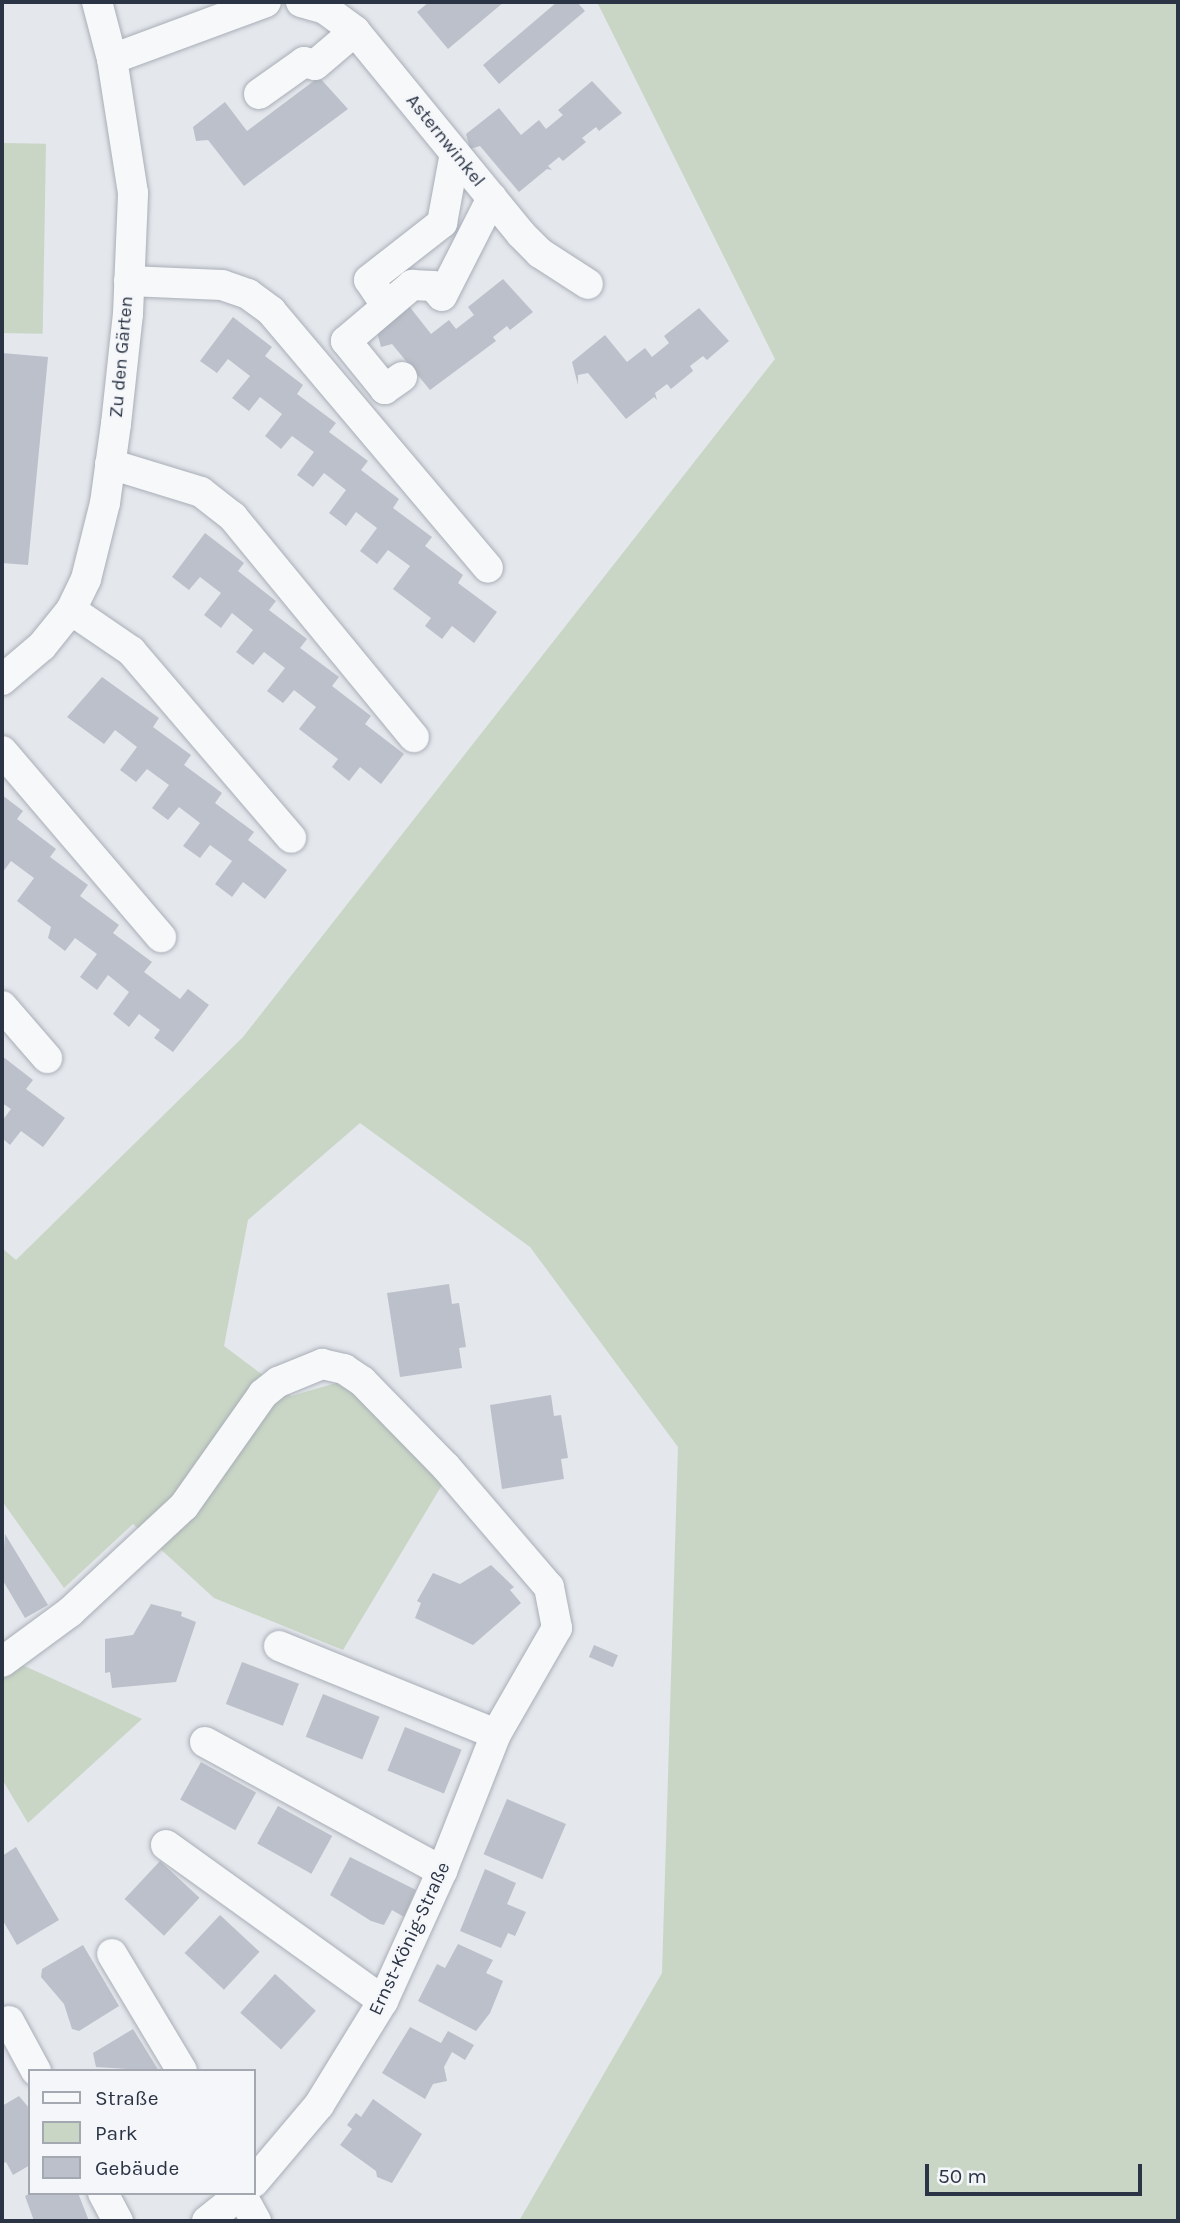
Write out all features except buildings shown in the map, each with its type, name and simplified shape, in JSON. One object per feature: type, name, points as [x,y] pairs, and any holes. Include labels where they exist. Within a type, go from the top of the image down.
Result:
[{"type":"street","name":"Zu den Gärten","points":[[2,680],[42,646],[71,610],[86,579],[110,464],[129,281],[133,193],[112,59],[97,2]]},
{"type":"street","points":[[112,59],[267,2]]},
{"type":"street","name":"Asternwinkel","points":[[301,2],[325,9],[355,31],[540,253],[588,284]]},
{"type":"street","points":[[259,94],[304,62],[315,65],[355,31]]},
{"type":"street","points":[[386,305],[369,279],[442,223],[455,153]]},
{"type":"street","points":[[402,377],[385,389],[346,341],[412,285],[433,286],[442,296],[492,198]]},
{"type":"street","points":[[129,281],[222,285],[248,294],[271,311],[488,568]]},
{"type":"street","points":[[110,464],[201,492],[233,517],[414,737]]},
{"type":"street","points":[[71,610],[131,651],[291,838]]},
{"type":"street","points":[[2,751],[161,937]]},
{"type":"street","points":[[2,1006],[47,1058]]},
{"type":"street","name":"Ernst-König-Straße","points":[[2,1662],[70,1612],[175,1515],[227,1439],[262,1394],[301,1371],[322,1364],[344,1369],[362,1381],[446,1467],[549,1587],[557,1628],[496,1734],[442,1871],[383,2001],[319,2105],[256,2177]]},
{"type":"street","points":[[279,1646],[496,1734]]},
{"type":"street","points":[[205,1742],[442,1871]]},
{"type":"street","points":[[166,1845],[383,2001]]},
{"type":"street","points":[[112,1954],[181,2069]]},
{"type":"street","points":[[9,2021],[35,2069]]},
{"type":"street","points":[[104,2195],[118,2221]]},
{"type":"street","name":"Ernst-König-Straße","points":[[206,2221],[239,2195]]},
{"type":"street","points":[[247,2195],[256,2221]]},
{"type":"green space","points":[[597,2],[1178,2],[1178,2221],[519,2221],[662,1973],[678,1447],[530,1247],[360,1123],[248,1220],[224,1346],[291,1396],[343,1381],[445,1480],[343,1650],[214,1598],[133,1524],[64,1588],[2,1501],[2,1248],[16,1260],[243,1037],[775,359]]},
{"type":"green space","points":[[2,143],[46,144],[43,334],[2,333]]},
{"type":"green space","points":[[20,1664],[142,1719],[28,1823],[2,1779],[2,1678]]}]
